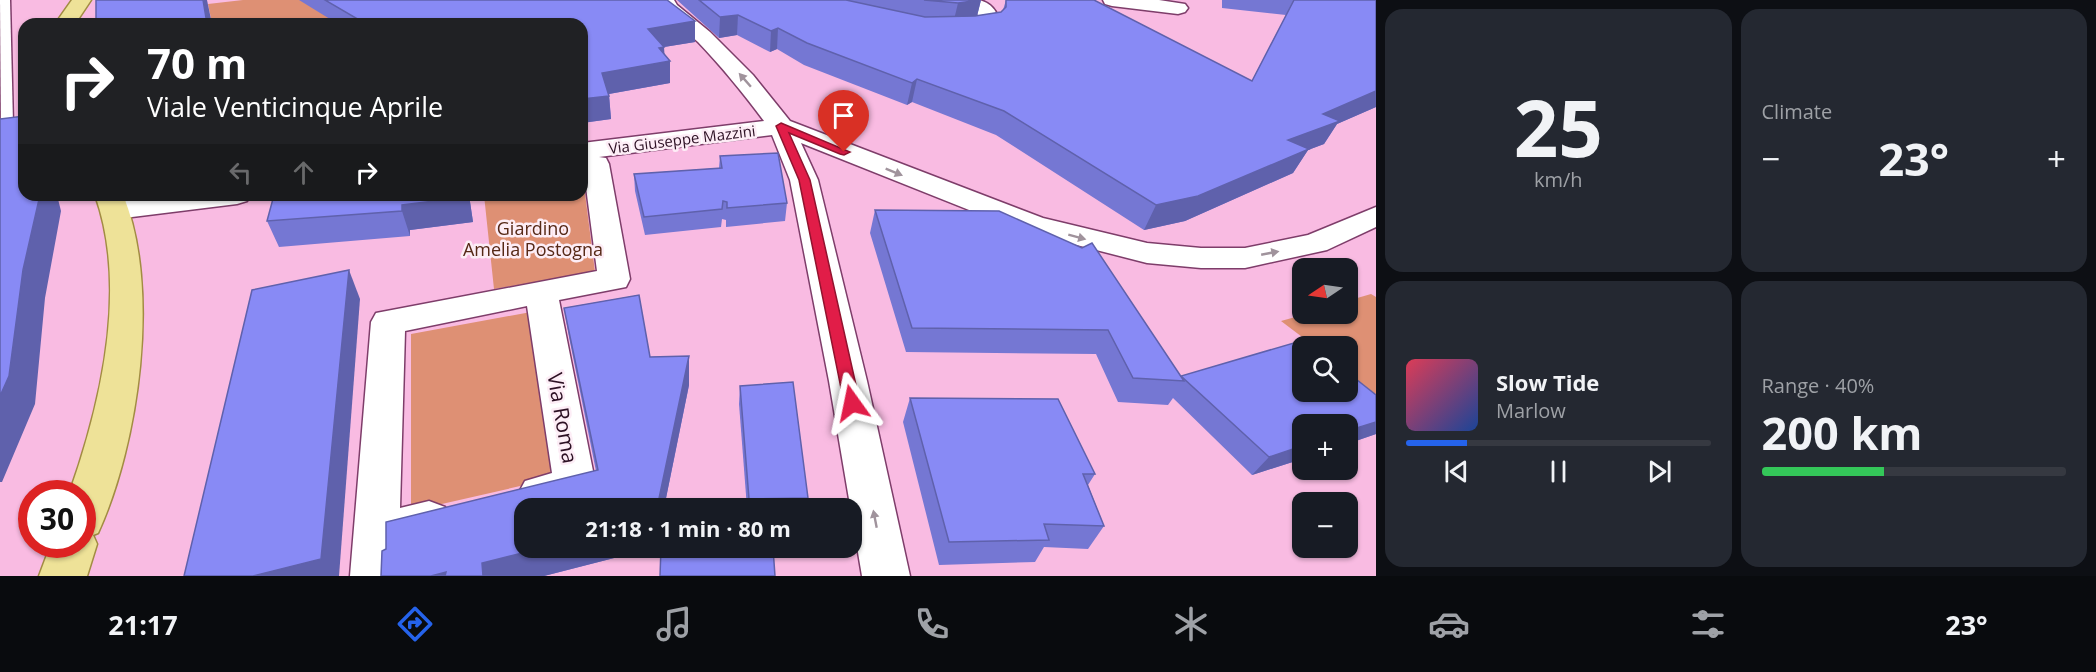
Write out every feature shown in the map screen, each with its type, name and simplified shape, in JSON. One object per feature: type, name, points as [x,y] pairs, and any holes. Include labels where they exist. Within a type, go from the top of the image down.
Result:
[{"type":"main road","points":[[69,18],[82,0]]},
{"type":"main road","points":[[96,480],[103,460],[120,380],[126,329],[125,272],[113,203]]},
{"type":"main road","points":[[63,576],[69,558]]},
{"type":"street","points":[[1,0],[5,117]]},
{"type":"street","points":[[941,31],[953,32],[988,26],[987,13],[968,0]]},
{"type":"street","points":[[1112,0],[1178,8]]},
{"type":"street","points":[[661,4],[703,36],[745,80],[781,126],[804,180],[848,381],[886,576]]},
{"type":"street","points":[[781,126],[1033,225],[1147,253],[1201,258],[1245,258],[1316,243],[1376,216]]},
{"type":"street","name":"Via Giuseppe Mazzini","points":[[589,158],[781,126]]},
{"type":"street","points":[[374,576],[388,322],[614,279],[589,158]]},
{"type":"street","points":[[113,203],[144,201]]},
{"type":"street","name":"Via Roma","points":[[505,502],[574,486],[541,292]]},
{"type":"street","points":[[378,533],[459,514]]},
{"type":"green space","points":[[243,0],[341,0],[344,18],[211,18],[208,4]]},
{"type":"green space","name":"Giardino Amelia Postogna","points":[[485,201],[586,201],[595,272],[494,289]]},
{"type":"green space","points":[[1371,294],[1376,297],[1376,395],[1358,381],[1358,336],[1301,336],[1281,321],[1292,318],[1292,324],[1358,324],[1358,298]]},
{"type":"green space","points":[[531,312],[560,477],[411,511],[411,334]]},
{"type":"building","points":[[96,0],[203,0],[206,18],[96,18]]},
{"type":"building","points":[[325,0],[667,0],[695,21],[648,29],[664,47],[659,48],[670,61],[602,73],[609,96],[588,98],[588,18],[356,18]]},
{"type":"building","points":[[699,0],[846,0],[925,17],[975,16],[1001,12],[1006,7],[1006,0],[1094,0],[1252,81],[1294,0],[1376,0],[1376,91],[1323,114],[1340,121],[1288,140],[1309,149],[1198,196],[1156,205],[1004,111],[917,79],[912,83],[807,43],[778,28],[771,31],[738,15],[720,17]]},
{"type":"building","points":[[924,0],[980,0],[958,3]]},
{"type":"building","points":[[18,117],[18,201],[39,201],[23,270],[9,376],[0,396],[0,119]]},
{"type":"building","points":[[778,153],[787,203],[727,208],[727,202],[723,201],[722,209],[644,217],[634,174],[722,168],[720,156]]},
{"type":"building","points":[[272,201],[434,201],[402,205],[402,211],[267,221]]},
{"type":"building","points":[[875,210],[999,211],[1082,248],[1092,243],[1184,381],[1133,378],[1108,330],[912,328]]},
{"type":"building","points":[[349,270],[321,559],[253,576],[184,576],[252,290]]},
{"type":"building","points":[[639,295],[650,357],[689,356],[659,498],[514,498],[514,555],[482,563],[483,576],[445,576],[446,572],[431,576],[381,576],[382,551],[386,549],[386,522],[598,470],[564,308]]},
{"type":"building","points":[[1292,344],[1292,402],[1358,402],[1358,381],[1376,395],[1376,422],[1358,428],[1358,414],[1292,414],[1292,449],[1269,457],[1181,376]]},
{"type":"building","points":[[793,382],[808,498],[749,498],[740,386]]},
{"type":"building","points":[[910,398],[1058,399],[1095,474],[1083,474],[1104,526],[1044,524],[1049,540],[949,542]]},
{"type":"building","points":[[661,558],[774,558],[775,576],[660,576]]},
{"type":"route","points":[[844,152],[781,126],[804,180],[852,403]]}]
